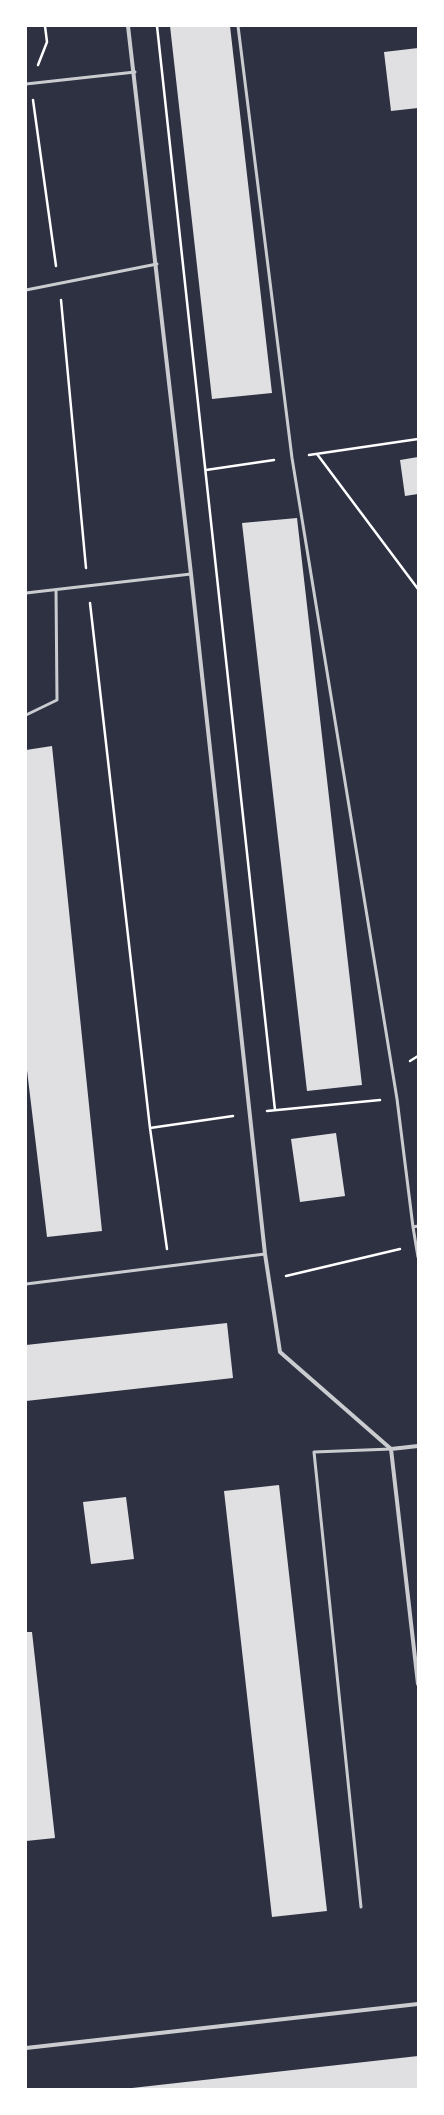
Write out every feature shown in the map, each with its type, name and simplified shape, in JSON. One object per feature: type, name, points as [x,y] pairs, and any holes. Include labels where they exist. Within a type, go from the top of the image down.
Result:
[{"type":"street","points":[[128,26],[135,72],[192,574],[265,1254],[280,1352],[391,1449],[418,1684]]},
{"type":"street","points":[[391,1449],[418,1446]]},
{"type":"street","points":[[26,2048],[418,2004]]},
{"type":"lane","points":[[238,26],[292,458],[397,1099],[418,1257]]},
{"type":"lane","points":[[26,84],[135,72]]},
{"type":"lane","points":[[26,290],[156,264]]},
{"type":"lane","points":[[26,593],[192,574]]},
{"type":"lane","points":[[26,715],[57,700],[56,590]]},
{"type":"lane","points":[[413,1227],[418,1226]]},
{"type":"lane","points":[[26,1284],[265,1254]]},
{"type":"lane","points":[[361,1907],[314,1452],[391,1449]]},
{"type":"path","points":[[45,26],[47,42],[31,84],[59,284],[88,586],[150,1128],[170,1266]]},
{"type":"path","points":[[157,26],[275,1110]]},
{"type":"path","points":[[206,470],[418,439]]},
{"type":"path","points":[[318,454],[418,589]]},
{"type":"path","points":[[408,1066],[410,1060],[418,1056]]},
{"type":"path","points":[[150,1128],[275,1110],[397,1099]]},
{"type":"path","points":[[269,1280],[416,1245]]},
{"type":"building","points":[[170,26],[230,26],[272,393],[212,399]]},
{"type":"building","points":[[418,48],[418,108],[391,111],[384,52]]},
{"type":"building","points":[[418,457],[418,494],[405,496],[400,460]]},
{"type":"building","points":[[297,518],[362,1085],[307,1091],[242,523]]},
{"type":"building","points":[[52,746],[102,1231],[47,1237],[26,1062],[26,750]]},
{"type":"building","points":[[336,1133],[345,1196],[300,1202],[291,1139]]},
{"type":"building","points":[[227,1323],[233,1378],[26,1401],[26,1345]]},
{"type":"building","points":[[279,1485],[327,1911],[272,1917],[224,1491]]},
{"type":"building","points":[[126,1497],[134,1559],[91,1564],[83,1502]]},
{"type":"building","points":[[26,1632],[32,1632],[55,1838],[26,1841]]},
{"type":"building","points":[[418,2056],[418,2089],[132,2089],[132,2088]]}]
